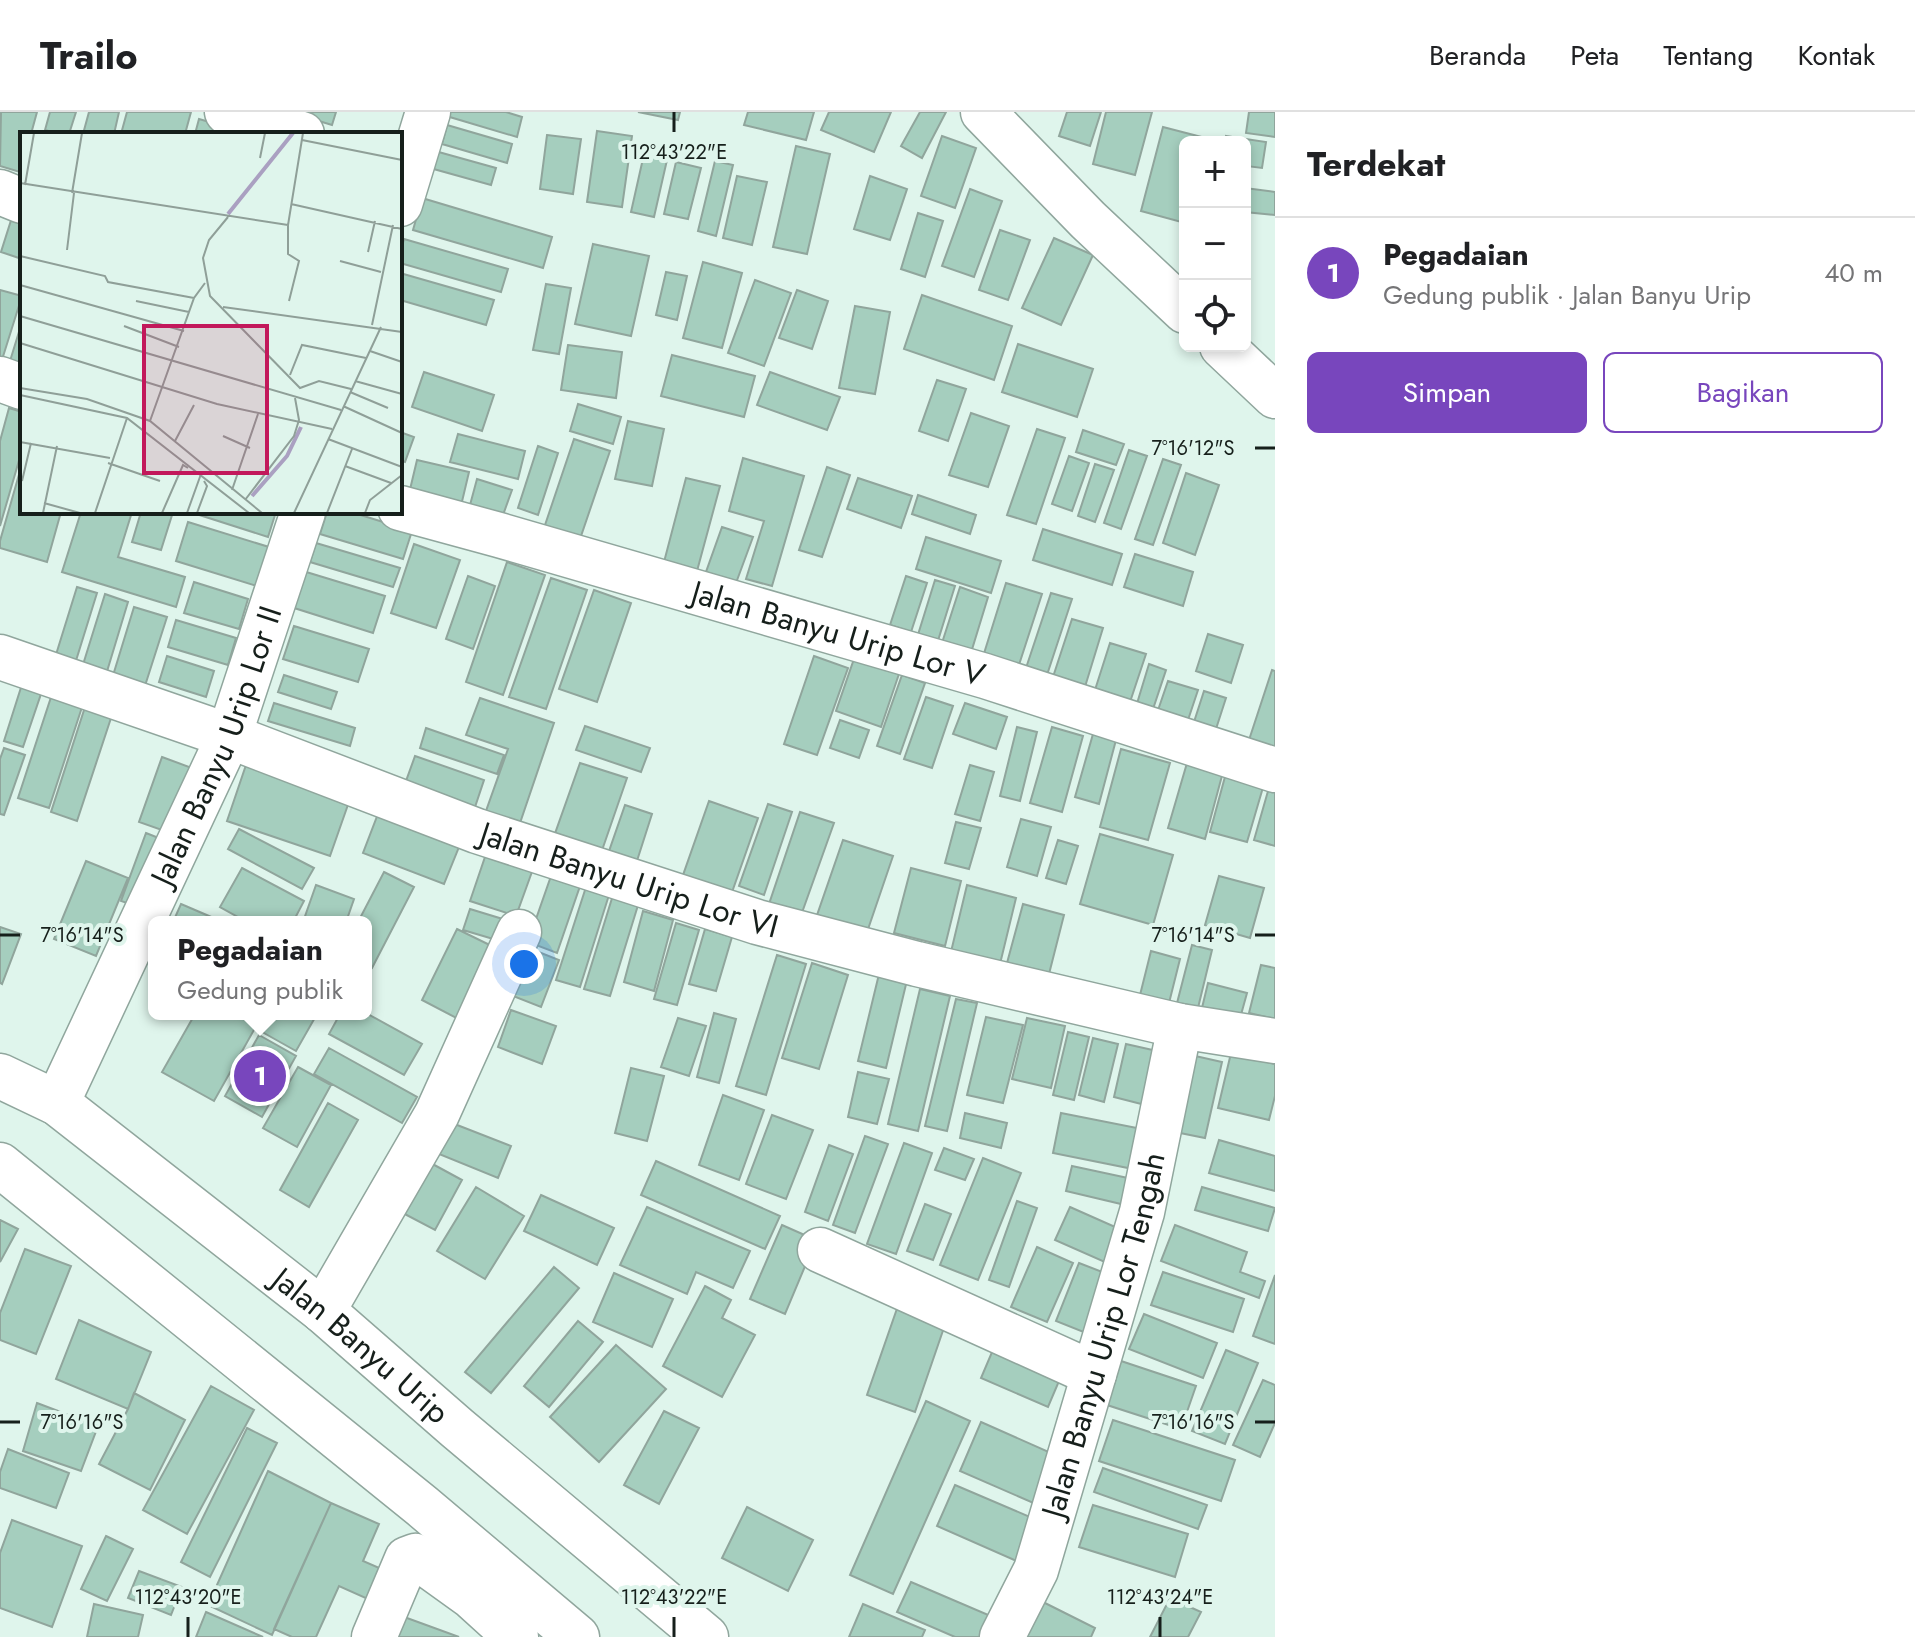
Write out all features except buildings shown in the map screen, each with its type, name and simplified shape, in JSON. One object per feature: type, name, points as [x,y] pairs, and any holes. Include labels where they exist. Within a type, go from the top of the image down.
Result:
[{"type":"street","points":[[227,112],[295,132]]},
{"type":"street","points":[[404,177],[428,112]]},
{"type":"street","points":[[983,112],[1088,220],[1179,305]]},
{"type":"street","points":[[0,192],[20,200]]},
{"type":"street","points":[[1228,352],[1275,396]]},
{"type":"street","points":[[0,379],[20,386]]},
{"type":"street","name":"Jalan Banyu Urip Lor V","points":[[402,509],[985,676],[1275,770]]},
{"type":"street","name":"Jalan Banyu Urip Lor II","points":[[57,1103],[229,736],[302,514]]},
{"type":"street","name":"Jalan Banyu Urip Lor VI","points":[[0,657],[229,736],[477,831],[757,922],[917,964],[1180,1026],[1275,1041]]},
{"type":"street","points":[[323,1311],[437,1114],[519,932]]},
{"type":"street","name":"Jalan Banyu Urip Lor Tengah","points":[[1002,1637],[1036,1570],[1142,1212],[1180,1026]]},
{"type":"street","name":"Jalan Banyu Urip","points":[[0,1076],[57,1103],[323,1311],[706,1637]]},
{"type":"street","points":[[0,1165],[422,1506],[577,1637]]},
{"type":"street","points":[[820,1250],[1094,1374]]},
{"type":"street","points":[[374,1637],[411,1556],[472,1597],[516,1637]]},
{"type":"place","name":"Pegadaian","points":[[260,1076]]}]
